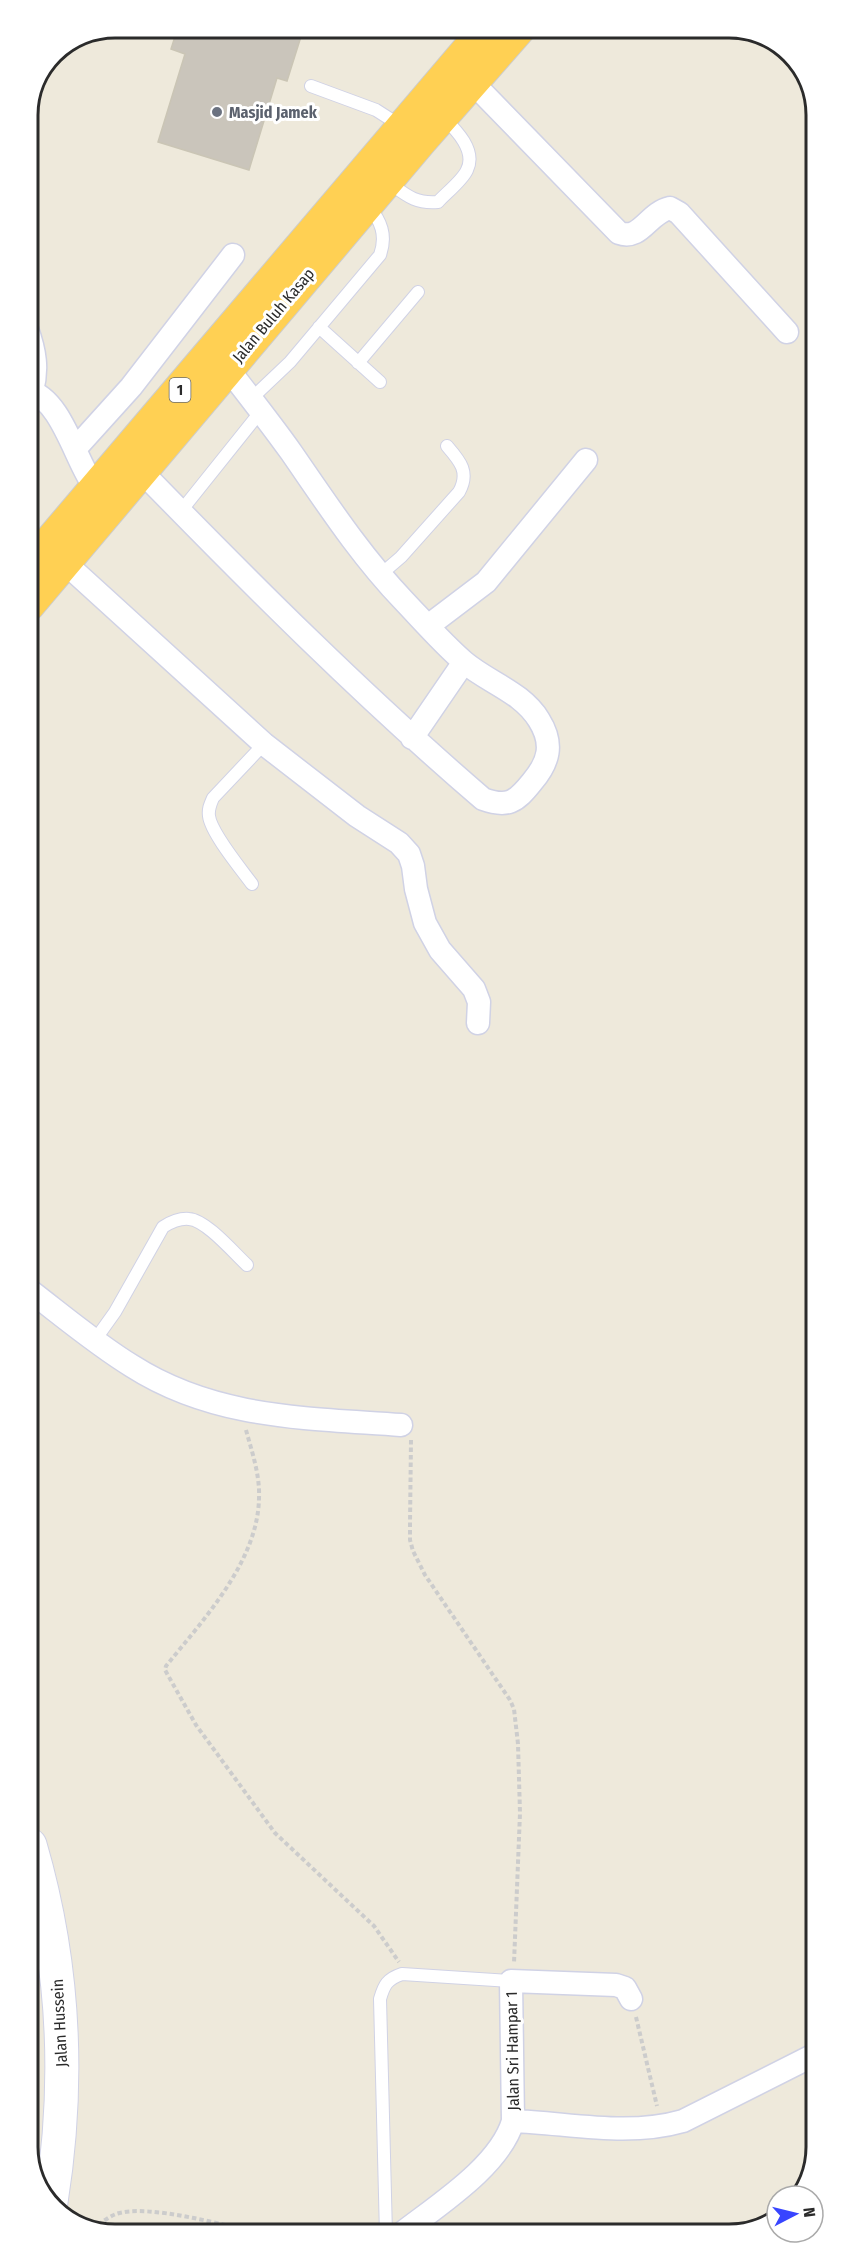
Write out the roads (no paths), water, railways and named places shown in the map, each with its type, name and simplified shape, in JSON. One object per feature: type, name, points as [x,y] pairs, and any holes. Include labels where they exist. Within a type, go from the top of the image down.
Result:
[{"type":"highway","name":"Jalan Buluh Kasap","points":[[38,556],[479,38]]},
{"type":"highway","name":"Jalan Buluh Kasap","points":[[38,593],[511,38]]},
{"type":"main road","name":"Jalan Hussein","points":[[38,1877],[53,1946],[61,2021],[61,2112],[52,2193]]},
{"type":"street","points":[[472,82],[620,233],[627,236],[635,234],[659,210],[670,208],[679,213],[787,332]]},
{"type":"street","points":[[75,449],[131,387],[233,255]]},
{"type":"street","points":[[141,471],[323,655],[412,738],[483,799],[495,804],[507,803],[520,798],[544,767],[548,754],[546,734],[538,718],[505,687],[464,662],[380,575],[345,532],[228,369]]},
{"type":"street","points":[[38,395],[53,411],[96,489]]},
{"type":"street","points":[[428,626],[486,582],[586,460]]},
{"type":"street","points":[[64,562],[264,744],[357,816],[399,843],[408,854],[425,923],[440,950],[474,989],[479,1002],[478,1023]]},
{"type":"street","points":[[412,738],[464,662]]},
{"type":"street","points":[[38,1297],[132,1367],[197,1397],[242,1411],[275,1416],[402,1425]]},
{"type":"street","points":[[511,1981],[616,1985],[625,1988],[631,1999]]},
{"type":"street","name":"Jalan Sri Hampar 1","points":[[511,1981],[513,2121]]},
{"type":"street","points":[[415,2224],[486,2167],[509,2135],[513,2121],[614,2128],[661,2127],[683,2121],[806,2059]]},
{"type":"lane","points":[[311,86],[376,110],[402,127]]},
{"type":"lane","points":[[181,511],[256,405],[380,255],[383,233],[378,218],[377,192],[409,197],[424,204],[438,202],[467,170],[470,156],[460,135],[442,116]]},
{"type":"lane","points":[[358,363],[418,292]]},
{"type":"lane","points":[[319,327],[380,382]]},
{"type":"lane","points":[[380,575],[401,557],[459,492],[465,482],[463,469],[458,459],[447,446]]},
{"type":"lane","points":[[252,884],[214,831],[209,819],[208,808],[213,798],[264,744]]},
{"type":"lane","points":[[95,1340],[115,1312],[163,1227],[176,1220],[190,1218],[201,1223],[247,1265]]},
{"type":"lane","points":[[386,2224],[380,1999],[384,1984],[391,1978],[402,1974],[511,1981]]},
{"type":"place","name":"Masjid Jamek","points":[[217,112]]}]
